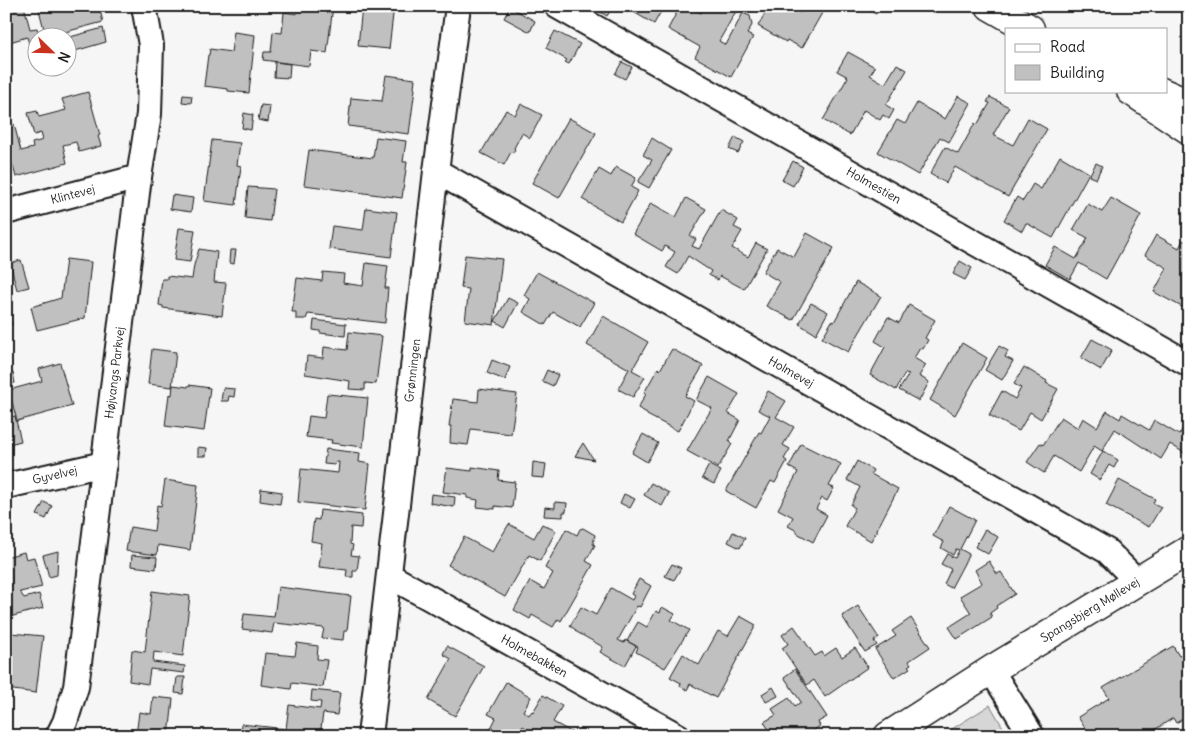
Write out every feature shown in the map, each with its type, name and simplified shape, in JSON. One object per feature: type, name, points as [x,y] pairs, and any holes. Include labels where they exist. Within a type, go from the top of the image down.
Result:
[{"type":"street","name":"Højvangs Parkvej","points":[[58,736],[65,722],[76,687],[139,177],[149,114],[151,45],[144,6]]},
{"type":"street","name":"Grønningen","points":[[370,736],[436,171],[458,6]]},
{"type":"street","name":"Holmestien","points":[[557,6],[1189,364]]},
{"type":"street","points":[[990,6],[1028,28]]},
{"type":"street","points":[[1132,92],[1189,130]]},
{"type":"street","points":[[1161,92],[1189,104]]},
{"type":"street","name":"Holmevej","points":[[436,171],[1107,551],[1137,581]]},
{"type":"street","name":"Klintevej","points":[[6,212],[139,177]]},
{"type":"street","name":"Gyvelvej","points":[[6,486],[104,464]]},
{"type":"street","name":"Spangsbjerg Møllevej","points":[[888,736],[991,670],[1189,550]]},
{"type":"street","name":"Holmebakken","points":[[390,576],[678,736]]},
{"type":"street","points":[[991,670],[1032,736]]},
{"type":"shaded area","points":[[990,705],[1008,736],[941,736]]},
{"type":"building","points":[[6,6],[24,6],[30,28],[28,28],[28,40],[27,37],[6,43]]},
{"type":"building","points":[[38,6],[99,6],[103,22],[78,29],[44,28]]},
{"type":"building","points":[[298,6],[333,6],[327,53],[311,51],[309,66],[263,60],[264,52],[271,52],[273,32],[282,33],[284,12],[297,14]]},
{"type":"building","points":[[362,6],[394,6],[389,49],[358,46]]},
{"type":"building","points":[[599,6],[613,6],[607,16],[597,10]]},
{"type":"building","points":[[623,6],[664,6],[654,24]]},
{"type":"building","points":[[680,6],[688,6],[701,13],[705,6],[739,6],[719,41],[726,45],[743,13],[750,16],[752,25],[747,34],[753,37],[731,77],[695,57],[700,47],[668,29]]},
{"type":"building","points":[[769,6],[789,6],[800,13],[803,6],[810,6],[822,13],[802,48],[787,40],[786,42],[758,26]]},
{"type":"building","points":[[869,6],[880,7],[876,14],[868,10]]},
{"type":"building","points":[[510,7],[535,21],[530,32],[504,18]]},
{"type":"building","points":[[103,28],[106,42],[78,50],[78,35]]},
{"type":"building","points":[[555,31],[580,44],[569,64],[565,62],[567,60],[546,48]]},
{"type":"building","points":[[234,32],[255,35],[249,93],[204,86],[210,49],[231,52]]},
{"type":"building","points":[[848,52],[875,67],[870,75],[885,84],[897,64],[907,70],[886,105],[894,110],[889,119],[883,115],[880,120],[864,110],[850,135],[823,120],[848,77],[837,71]]},
{"type":"building","points":[[275,62],[290,64],[289,78],[274,77]]},
{"type":"building","points":[[622,62],[632,67],[625,79],[615,74]]},
{"type":"building","points":[[386,75],[415,79],[409,134],[348,126],[351,98],[382,101]]},
{"type":"building","points":[[88,92],[100,135],[98,136],[101,146],[79,152],[76,142],[63,145],[67,163],[16,177],[11,159],[6,160],[6,126],[14,124],[21,151],[33,148],[32,143],[43,140],[41,133],[34,135],[28,113],[37,111],[39,117],[66,110],[62,99]]},
{"type":"building","points":[[183,95],[192,96],[191,103],[182,102]]},
{"type":"building","points":[[958,96],[971,103],[949,142],[940,137],[918,175],[878,152],[897,120],[905,124],[917,103],[945,119]]},
{"type":"building","points":[[990,97],[1009,107],[993,135],[1013,145],[1028,118],[1047,129],[1008,197],[955,167],[946,183],[930,174],[945,147],[958,154],[975,123],[977,125],[990,103],[987,102]]},
{"type":"building","points":[[521,104],[542,115],[530,138],[522,133],[513,153],[511,152],[504,165],[481,153],[506,110],[515,115]]},
{"type":"building","points":[[261,105],[270,106],[268,122],[258,120]]},
{"type":"building","points":[[244,113],[253,115],[251,130],[242,128]]},
{"type":"building","points":[[569,118],[596,133],[559,198],[532,183]]},
{"type":"building","points":[[376,137],[406,141],[403,162],[407,162],[402,198],[304,185],[309,150],[373,158]]},
{"type":"building","points":[[735,137],[744,142],[738,153],[729,149]]},
{"type":"building","points":[[652,138],[671,150],[649,188],[638,182],[652,160],[643,155]]},
{"type":"building","points":[[212,140],[240,143],[237,165],[241,166],[236,205],[204,201]]},
{"type":"building","points":[[1060,156],[1089,173],[1053,238],[1026,223],[1022,231],[1004,220],[1017,197],[1023,201],[1033,184],[1041,189]]},
{"type":"building","points":[[793,161],[803,167],[793,186],[782,180]]},
{"type":"building","points":[[1096,163],[1102,166],[1096,179],[1089,176]]},
{"type":"building","points":[[616,167],[636,178],[631,187],[638,191],[621,222],[582,199],[599,169],[611,176]]},
{"type":"building","points":[[248,187],[274,189],[270,221],[245,218]]},
{"type":"building","points":[[172,195],[193,198],[191,212],[170,209]]},
{"type":"building","points":[[686,198],[706,209],[690,236],[696,239],[692,246],[699,249],[721,210],[738,220],[734,227],[742,231],[732,248],[748,257],[756,243],[767,249],[744,289],[720,276],[718,280],[709,275],[711,271],[688,256],[678,274],[666,267],[675,252],[665,246],[662,251],[633,234],[651,203],[676,217]]},
{"type":"building","points":[[1111,198],[1141,215],[1106,279],[1079,263],[1070,279],[1045,265],[1055,247],[1076,259],[1088,238],[1073,230],[1088,204],[1102,212]]},
{"type":"building","points":[[366,208],[397,212],[391,257],[329,249],[332,226],[363,230]]},
{"type":"building","points":[[179,228],[195,230],[190,262],[174,260]]},
{"type":"building","points":[[807,233],[834,248],[793,320],[766,306],[780,282],[763,272],[777,248],[794,257]]},
{"type":"building","points":[[1156,235],[1179,248],[1183,240],[1189,244],[1189,295],[1182,307],[1154,292],[1167,268],[1145,255]]},
{"type":"building","points":[[199,249],[217,252],[214,282],[226,283],[222,316],[163,308],[163,306],[159,305],[162,279],[167,279],[167,276],[192,279]]},
{"type":"building","points":[[230,250],[236,250],[234,264],[229,263]]},
{"type":"building","points":[[465,255],[502,259],[494,325],[465,321],[469,289],[461,288]]},
{"type":"building","points":[[66,259],[91,262],[85,318],[37,330],[31,307],[61,298]]},
{"type":"building","points":[[21,260],[29,287],[17,290],[10,263]]},
{"type":"building","points":[[960,261],[972,268],[965,280],[953,274]]},
{"type":"building","points":[[366,263],[388,266],[385,288],[388,288],[385,323],[308,314],[306,319],[296,319],[296,312],[292,312],[297,278],[322,281],[323,272],[344,274],[343,283],[363,286]]},
{"type":"building","points":[[537,272],[594,303],[580,327],[553,312],[545,325],[523,312],[530,299],[524,295]]},
{"type":"building","points":[[856,282],[881,296],[848,352],[822,338],[832,321],[834,322]]},
{"type":"building","points":[[508,298],[518,303],[505,327],[495,321]]},
{"type":"building","points":[[6,303],[12,325],[6,327]]},
{"type":"building","points":[[811,303],[828,312],[816,334],[799,324]]},
{"type":"building","points":[[909,305],[935,320],[925,338],[928,340],[923,349],[920,348],[914,358],[926,365],[919,376],[929,382],[919,401],[899,390],[909,374],[905,373],[896,390],[870,375],[885,347],[875,341],[888,317],[899,323]]},
{"type":"building","points":[[603,316],[648,342],[632,370],[645,377],[633,397],[618,389],[629,369],[587,345]]},
{"type":"building","points":[[314,320],[346,324],[345,336],[320,333],[320,331],[313,330]]},
{"type":"building","points":[[349,332],[382,336],[376,384],[365,383],[365,390],[349,389],[350,381],[305,374],[307,356],[323,358],[324,347],[347,350]]},
{"type":"building","points":[[1092,339],[1112,350],[1101,370],[1081,358]]},
{"type":"building","points":[[962,343],[987,358],[955,415],[930,400]]},
{"type":"building","points":[[999,346],[1008,351],[1005,357],[1013,361],[1002,380],[985,370]]},
{"type":"building","points":[[152,349],[176,352],[172,387],[148,384]]},
{"type":"building","points":[[672,349],[703,366],[685,396],[694,401],[678,431],[647,415],[647,413],[638,408],[658,368],[660,370]]},
{"type":"building","points":[[492,360],[510,367],[505,380],[487,373]]},
{"type":"building","points":[[60,363],[72,406],[17,421],[9,390],[42,381],[39,369]]},
{"type":"building","points":[[1024,367],[1058,389],[1041,419],[1030,412],[1019,431],[989,415],[1002,391],[1015,399],[1021,388],[1014,384]]},
{"type":"building","points":[[547,370],[558,375],[553,386],[542,381]]},
{"type":"building","points":[[13,373],[15,383],[6,385],[6,375]]},
{"type":"building","points":[[709,377],[739,394],[728,413],[740,420],[729,441],[732,444],[718,468],[687,451],[712,408],[696,400]]},
{"type":"building","points":[[173,385],[210,388],[204,431],[165,426],[169,394],[172,395]]},
{"type":"building","points":[[223,388],[235,389],[234,397],[229,396],[228,401],[221,401]]},
{"type":"building","points":[[479,389],[517,394],[511,434],[471,429],[468,445],[450,443],[451,426],[449,426],[453,399],[478,402]]},
{"type":"building","points":[[768,391],[786,401],[776,417],[794,427],[783,445],[790,449],[784,459],[787,461],[775,483],[771,481],[756,508],[726,491],[770,416],[758,410]]},
{"type":"building","points":[[327,394],[368,398],[363,447],[331,443],[332,440],[306,437],[309,416],[324,418]]},
{"type":"building","points":[[1107,411],[1120,419],[1122,414],[1149,430],[1154,420],[1179,435],[1189,418],[1189,456],[1170,444],[1161,459],[1115,429],[1102,451],[1094,446],[1079,472],[1054,456],[1044,473],[1027,462],[1040,443],[1043,445],[1061,417],[1078,428],[1083,418],[1097,427]]},
{"type":"building","points":[[15,416],[21,441],[9,444],[6,418]]},
{"type":"building","points":[[643,434],[658,443],[647,462],[632,453]]},
{"type":"building","points":[[583,443],[594,460],[575,456]]},
{"type":"building","points":[[801,444],[841,464],[829,486],[834,488],[827,501],[822,498],[816,509],[827,515],[813,542],[788,526],[793,517],[778,509],[798,472],[789,467]]},
{"type":"building","points":[[198,447],[207,448],[206,456],[198,456]]},
{"type":"building","points":[[326,449],[360,453],[359,462],[370,464],[365,510],[298,502],[301,469],[338,473],[339,462],[336,462],[335,465],[324,464]]},
{"type":"building","points":[[1103,451],[1118,460],[1114,468],[1109,465],[1100,480],[1090,474]]},
{"type":"building","points":[[857,461],[873,470],[871,474],[898,489],[871,541],[845,526],[855,508],[851,505],[860,487],[847,480]]},
{"type":"building","points":[[533,462],[546,464],[544,478],[532,477]]},
{"type":"building","points":[[709,465],[721,471],[714,484],[702,478]]},
{"type":"building","points":[[472,467],[499,471],[498,480],[515,482],[512,508],[495,506],[495,509],[477,507],[478,500],[467,498],[467,495],[443,492],[447,468],[472,471]]},
{"type":"building","points":[[165,480],[198,485],[190,550],[158,545],[157,555],[126,551],[130,527],[154,531],[157,505],[161,506]]},
{"type":"building","points":[[1119,480],[1155,499],[1153,503],[1161,507],[1149,527],[1106,505]]},
{"type":"building","points":[[651,483],[669,493],[662,506],[644,495]]},
{"type":"building","points":[[261,489],[282,492],[280,504],[260,501]]},
{"type":"building","points":[[431,494],[455,497],[454,507],[430,503]]},
{"type":"building","points":[[624,494],[635,499],[630,508],[620,503]]},
{"type":"building","points":[[44,502],[52,506],[46,519],[37,515]]},
{"type":"building","points":[[555,502],[567,503],[566,512],[563,512],[563,517],[544,516],[545,507],[555,508]]},
{"type":"building","points":[[949,506],[975,520],[960,549],[969,554],[951,588],[944,584],[951,569],[941,564],[947,554],[955,558],[959,550],[956,549],[953,555],[941,548],[944,542],[933,536]]},
{"type":"building","points":[[320,510],[362,515],[361,528],[351,527],[350,544],[353,545],[351,555],[359,556],[357,571],[353,571],[353,577],[346,577],[347,570],[319,567],[322,543],[311,541],[314,519],[319,520]]},
{"type":"building","points":[[509,524],[534,538],[542,524],[556,531],[540,561],[529,555],[505,597],[448,565],[464,537],[492,552]]},
{"type":"building","points":[[583,528],[595,535],[593,544],[595,545],[586,561],[593,565],[561,621],[558,619],[553,627],[532,615],[530,619],[514,610],[530,581],[544,589],[553,573],[545,568],[566,529],[577,535],[580,529]]},
{"type":"building","points":[[985,529],[998,537],[988,554],[975,547]]},
{"type":"building","points":[[733,532],[745,538],[740,548],[728,542]]},
{"type":"building","points":[[58,551],[57,575],[49,577],[43,555]]},
{"type":"building","points":[[24,552],[26,559],[34,557],[42,587],[20,592],[24,598],[39,594],[43,608],[6,618],[6,557]]},
{"type":"building","points":[[132,555],[157,557],[156,569],[131,566]]},
{"type":"building","points":[[989,561],[997,574],[1001,572],[1015,594],[996,606],[997,608],[990,613],[992,617],[957,639],[949,627],[971,613],[960,596],[982,583],[975,570]]},
{"type":"building","points":[[672,564],[681,568],[674,580],[665,576]]},
{"type":"building","points":[[639,579],[651,586],[640,607],[637,606],[618,640],[624,643],[625,640],[636,646],[625,666],[600,652],[603,647],[575,631],[570,626],[581,607],[596,615],[611,588],[632,600],[634,596],[631,594]]},
{"type":"building","points":[[278,587],[351,596],[347,631],[344,631],[343,640],[322,638],[324,628],[274,623],[272,633],[242,629],[244,614],[274,617]]},
{"type":"building","points":[[152,591],[190,596],[183,656],[154,652],[153,662],[185,666],[184,673],[150,669],[148,684],[129,681],[132,650],[145,652]]},
{"type":"building","points":[[858,606],[879,638],[874,641],[877,645],[865,652],[842,616]]},
{"type":"building","points":[[662,607],[675,614],[671,620],[689,630],[665,668],[636,652],[638,647],[627,641],[638,622],[647,627],[656,611],[660,613]]},
{"type":"building","points":[[740,616],[756,625],[716,698],[690,684],[687,690],[680,686],[681,683],[670,677],[683,654],[699,665],[718,631],[728,636]]},
{"type":"building","points":[[911,618],[930,647],[909,661],[911,664],[908,666],[910,668],[894,678],[875,649],[896,636],[892,631]]},
{"type":"building","points":[[794,626],[815,656],[822,652],[824,656],[836,648],[842,657],[855,648],[868,667],[825,697],[814,680],[807,685],[782,648],[788,644],[782,635]]},
{"type":"building","points":[[11,633],[43,636],[36,693],[6,689]]},
{"type":"building","points":[[297,643],[318,646],[317,659],[327,660],[323,687],[292,683],[291,689],[261,685],[265,653],[295,656]]},
{"type":"building","points":[[447,646],[484,666],[455,716],[428,700],[451,659],[443,654]]},
{"type":"building","points":[[1173,646],[1179,656],[1189,650],[1189,715],[1176,723],[1173,718],[1145,736],[1090,736],[1078,717],[1109,698],[1103,688]]},
{"type":"building","points":[[795,669],[827,717],[818,722],[820,726],[805,736],[773,736],[764,722],[776,715],[772,709],[789,698],[795,706],[801,702],[784,677]]},
{"type":"building","points":[[177,677],[185,677],[183,694],[175,693]]},
{"type":"building","points":[[506,682],[531,697],[523,711],[529,715],[533,712],[543,695],[562,706],[553,722],[575,734],[574,736],[538,736],[523,726],[520,730],[517,729],[513,736],[487,736],[496,718],[488,714]]},
{"type":"building","points":[[773,687],[778,696],[766,702],[762,694]]},
{"type":"building","points":[[312,690],[340,693],[337,715],[323,713],[320,736],[240,736],[241,724],[286,729],[289,705],[320,709],[321,702],[311,701]]},
{"type":"building","points":[[153,697],[173,699],[169,736],[136,736],[139,712],[151,714]]}]
